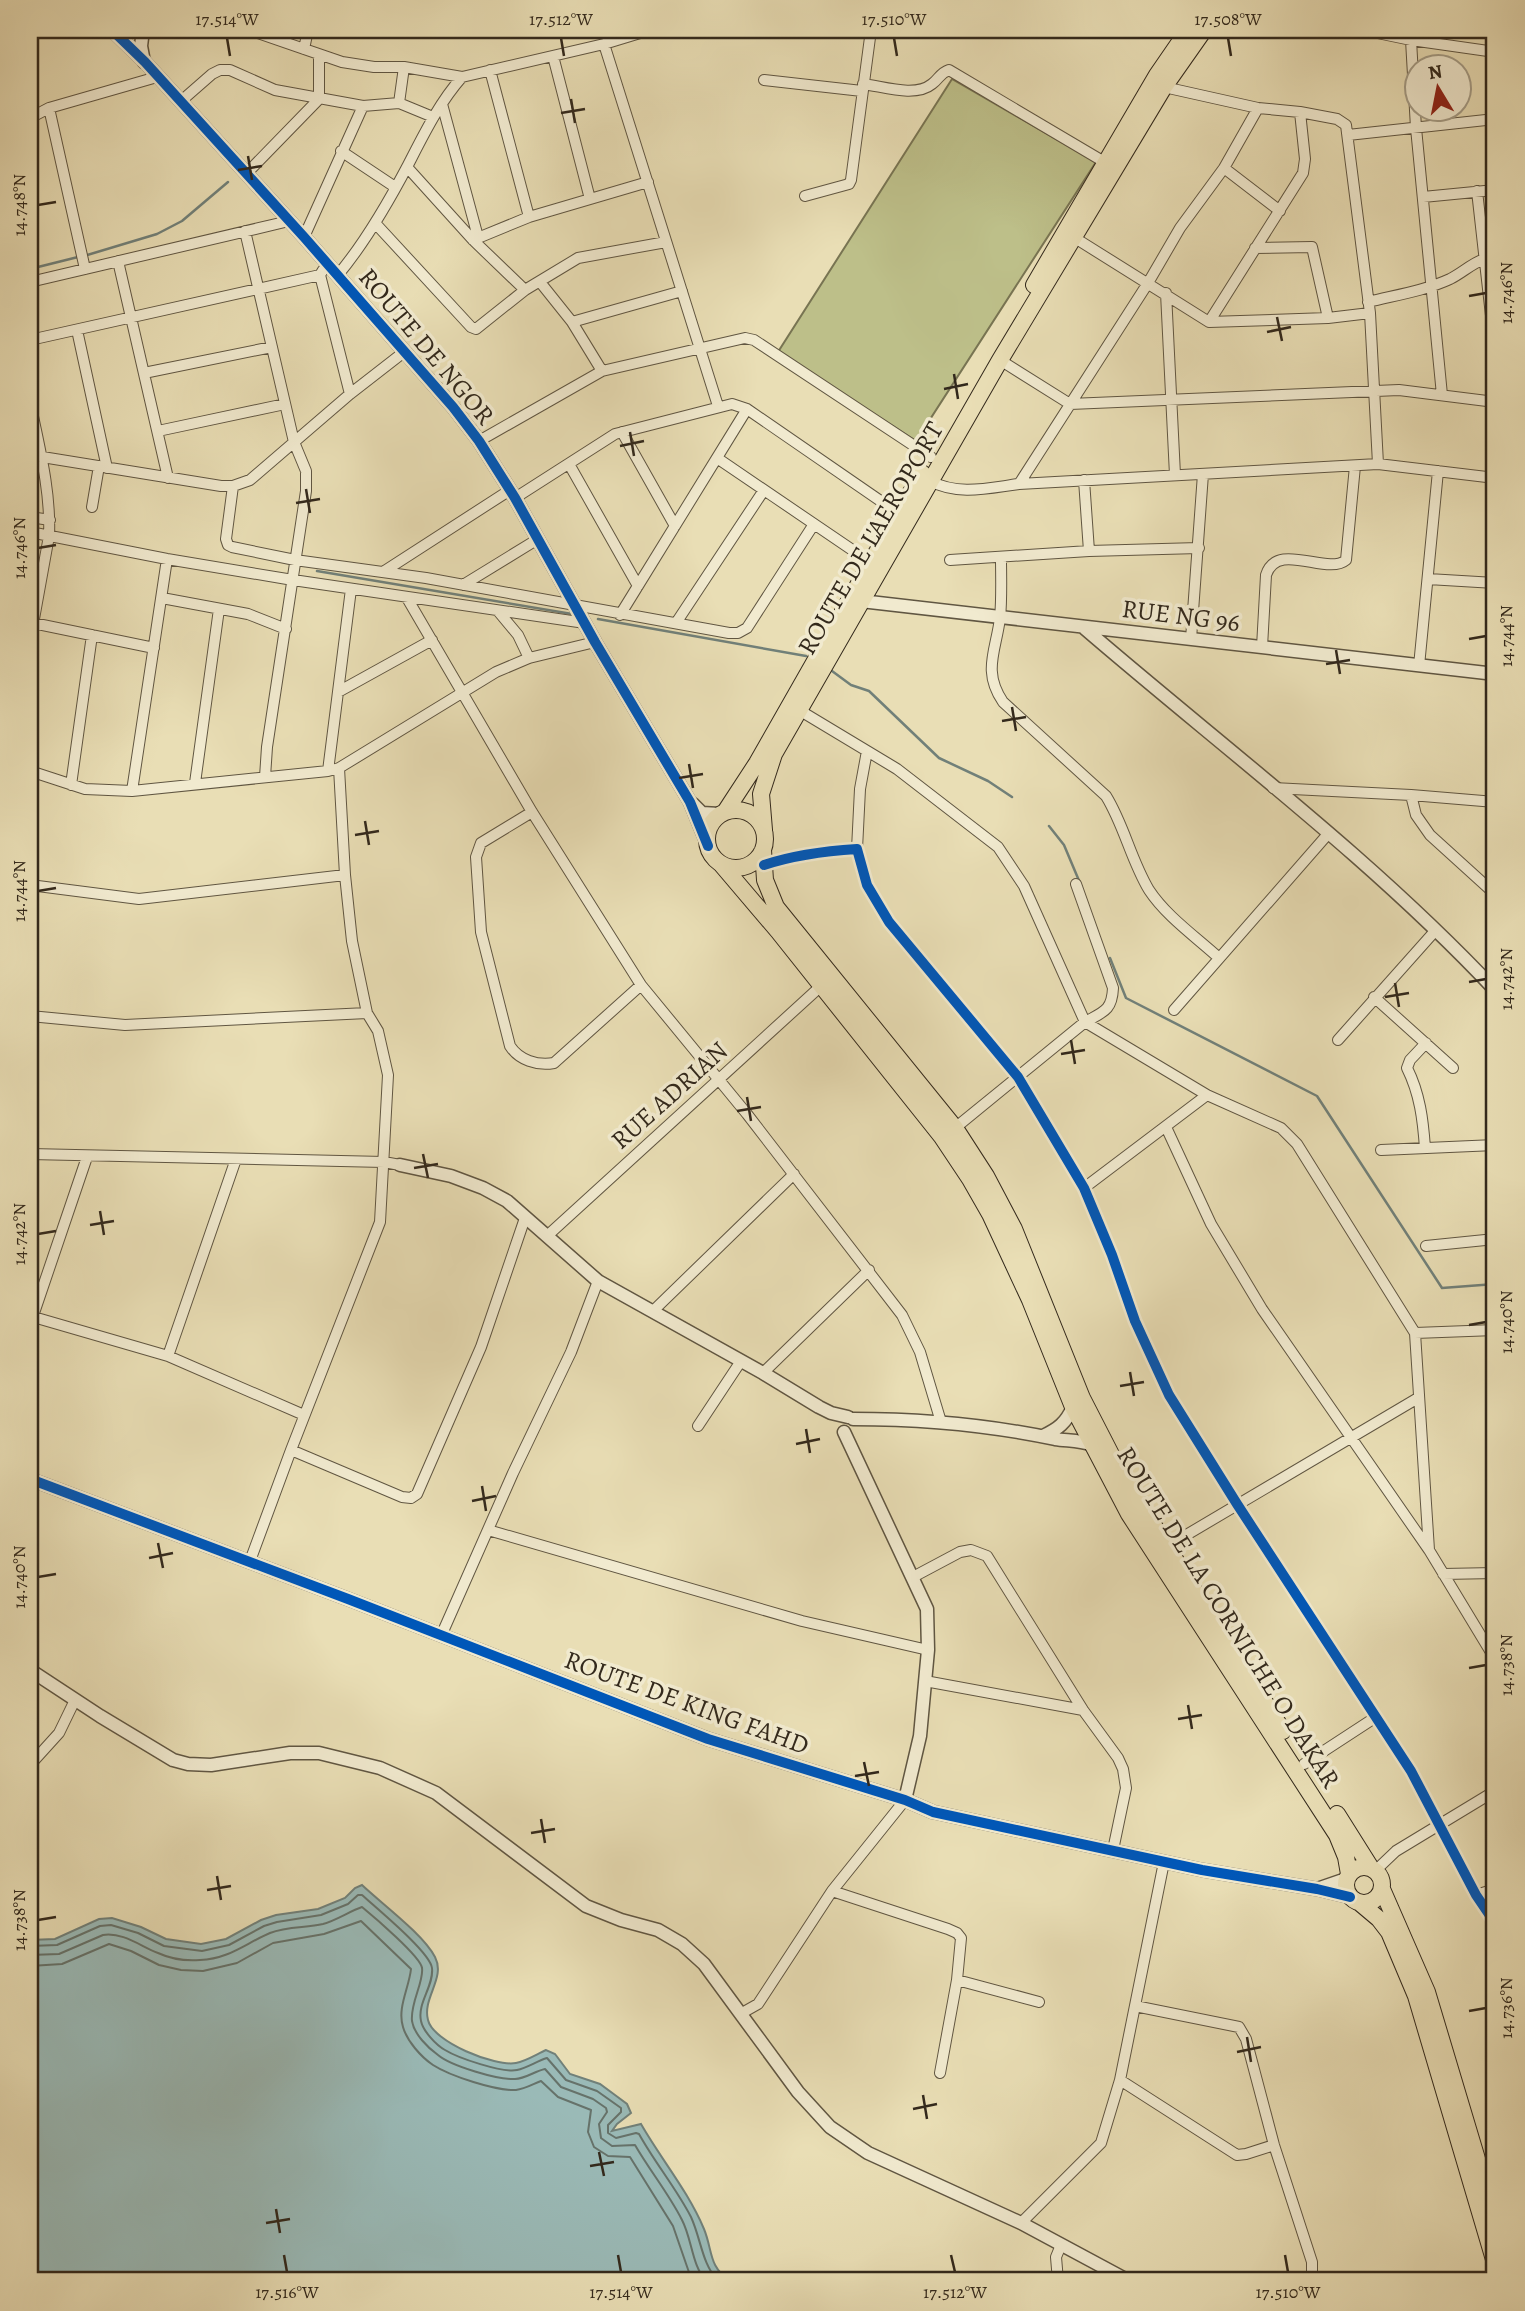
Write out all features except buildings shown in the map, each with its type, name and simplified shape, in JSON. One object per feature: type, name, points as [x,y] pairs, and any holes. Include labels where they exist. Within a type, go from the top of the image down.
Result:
[{"type":"highway","name":"ROUTE DE L'AEROPORT","points":[[722,813],[757,763],[898,513],[1157,75],[1188,30]]},
{"type":"highway","name":"ROUTE DE L'AEROPORT","points":[[764,830],[761,805],[763,785],[774,754],[1000,360],[1164,86],[1204,30]]},
{"type":"highway","points":[[736,810],[748,812],[758,819],[764,830],[764,858],[743,867],[732,868],[721,864],[708,846],[709,828],[722,813],[736,810]]},
{"type":"highway","name":"ROUTE DE LA CORNICHE O DAKAR","points":[[764,858],[768,892],[780,913],[955,1128],[986,1176],[1014,1229],[1091,1418],[1132,1495],[1373,1870]]},
{"type":"highway","name":"ROUTE DE LA CORNICHE O DAKAR","points":[[721,864],[942,1137],[970,1179],[990,1214],[1030,1300],[1073,1407],[1129,1514],[1337,1835],[1346,1857],[1348,1876]]},
{"type":"highway","points":[[1495,2219],[1427,1992],[1382,1889],[1381,1879],[1373,1870],[1359,1867],[1348,1876],[1346,1888],[1389,1932],[1416,1996],[1495,2263]]},
{"type":"highway","points":[[1355,1900],[1372,1902],[1382,1889]]},
{"type":"street","points":[[30,33],[42,30]]},
{"type":"street","points":[[112,30],[127,33],[136,30]]},
{"type":"street","name":"ROUTE DE NGOR","points":[[112,30],[145,62],[304,237],[324,269],[337,276],[453,407],[479,441],[690,802],[708,846]]},
{"type":"street","points":[[143,30],[141,46],[145,62]]},
{"type":"street","points":[[249,30],[318,55],[359,65],[404,67],[462,77],[604,44],[650,30]]},
{"type":"street","points":[[304,49],[308,30]]},
{"type":"street","points":[[805,196],[849,184],[851,180],[870,30]]},
{"type":"street","points":[[1363,30],[1495,52]]},
{"type":"street","points":[[1411,40],[1416,128],[1443,395]]},
{"type":"street","points":[[604,44],[718,406]]},
{"type":"street","points":[[246,174],[319,99],[318,55]]},
{"type":"street","points":[[553,56],[590,199]]},
{"type":"street","points":[[399,103],[404,67]]},
{"type":"street","points":[[180,102],[212,74],[220,70],[230,70],[275,90],[363,106],[399,103],[433,117]]},
{"type":"street","points":[[764,80],[913,91],[931,85],[941,72],[949,70],[1106,163]]},
{"type":"street","points":[[490,71],[529,217]]},
{"type":"street","points":[[30,118],[49,108],[157,77]]},
{"type":"street","points":[[337,276],[375,223],[433,117],[447,94],[462,77]]},
{"type":"street","points":[[1164,86],[1258,108],[1300,111],[1340,120],[1346,125],[1369,308],[1378,464]]},
{"type":"street","points":[[442,104],[476,238]]},
{"type":"street","points":[[304,237],[363,106]]},
{"type":"street","points":[[49,108],[83,261]]},
{"type":"street","points":[[1019,484],[1180,229],[1224,168],[1258,108]]},
{"type":"street","points":[[1209,322],[1304,169],[1300,111]]},
{"type":"street","points":[[1348,135],[1495,119]]},
{"type":"street","points":[[341,151],[395,187]]},
{"type":"street","points":[[407,167],[524,290]]},
{"type":"street","points":[[1224,168],[1280,211]]},
{"type":"street","points":[[476,238],[529,217],[648,182]]},
{"type":"street","points":[[1423,197],[1495,190]]},
{"type":"street","points":[[1477,191],[1495,351]]},
{"type":"street","points":[[30,282],[83,261],[118,261],[289,221]]},
{"type":"street","points":[[375,223],[474,328],[478,328],[524,290],[578,258],[666,242]]},
{"type":"street","points":[[245,231],[294,442],[306,471],[306,491],[267,747],[265,777]]},
{"type":"street","points":[[1075,238],[1209,322],[1328,318],[1369,308],[1432,286],[1484,259]]},
{"type":"street","points":[[1255,248],[1312,247],[1328,318]]},
{"type":"street","points":[[118,261],[168,478]]},
{"type":"street","points":[[30,340],[258,289],[324,269],[351,394]]},
{"type":"street","points":[[540,282],[572,322],[603,371]]},
{"type":"street","points":[[572,322],[682,291]]},
{"type":"street","points":[[1166,293],[1175,475]]},
{"type":"street","points":[[77,330],[103,467],[92,507]]},
{"type":"street","points":[[479,441],[603,371],[752,338],[932,457]]},
{"type":"street","points":[[144,373],[272,347]]},
{"type":"street","points":[[30,455],[233,486],[250,480],[404,352]]},
{"type":"street","points":[[1000,360],[1070,404],[1172,402],[1372,391],[1410,391],[1495,402]]},
{"type":"street","points":[[30,402],[50,520],[30,640]]},
{"type":"street","points":[[158,431],[285,404]]},
{"type":"street","points":[[383,572],[512,494],[569,464],[606,439],[622,432],[732,404],[747,409],[898,513]]},
{"type":"street","points":[[620,615],[747,409]]},
{"type":"street","points":[[622,432],[675,526]]},
{"type":"street","points":[[717,458],[870,562]]},
{"type":"street","points":[[569,464],[638,586]]},
{"type":"street","points":[[930,481],[958,491],[1019,484],[1378,464],[1495,478]]},
{"type":"street","points":[[1262,647],[1266,575],[1270,565],[1291,559],[1336,564],[1346,559],[1355,466]]},
{"type":"street","points":[[1419,666],[1438,471]]},
{"type":"street","points":[[1191,639],[1203,474]]},
{"type":"street","points":[[1084,480],[1089,551]]},
{"type":"street","points":[[233,486],[226,539],[228,545],[295,559],[463,585],[729,633],[738,633],[747,628],[814,524]]},
{"type":"street","points":[[676,623],[764,490]]},
{"type":"street","points":[[30,517],[50,520]]},
{"type":"street","points":[[30,533],[293,580],[584,623]]},
{"type":"street","points":[[463,585],[538,539]]},
{"type":"street","points":[[950,560],[1089,551],[1199,548]]},
{"type":"street","points":[[1001,557],[1000,617],[991,666],[991,680],[996,691],[1003,702],[1106,796],[1115,810],[1142,877],[1155,898],[1219,958]]},
{"type":"street","points":[[132,791],[167,559]]},
{"type":"street","points":[[1428,579],[1495,583]]},
{"type":"street","points":[[328,771],[351,589]]},
{"type":"street","points":[[162,598],[248,614],[286,629]]},
{"type":"street","points":[[407,598],[532,811],[641,985],[794,1174],[902,1315],[913,1335],[941,1422]]},
{"type":"street","name":"RUE NG 96","points":[[860,601],[1495,674]]},
{"type":"street","points":[[195,783],[219,609]]},
{"type":"street","points":[[498,611],[518,635],[529,658]]},
{"type":"street","points":[[33,624],[154,648]]},
{"type":"street","points":[[1082,626],[1328,834],[1435,931],[1495,990]]},
{"type":"street","points":[[71,785],[92,635]]},
{"type":"street","points":[[338,692],[432,640]]},
{"type":"street","points":[[30,772],[85,789],[132,791],[328,771],[339,768],[496,672],[529,658],[595,642]]},
{"type":"street","points":[[799,710],[918,784],[998,848],[1024,886],[1085,1022],[1207,1095],[1271,1122],[1290,1135],[1415,1333],[1429,1550]]},
{"type":"street","points":[[867,751],[860,789],[857,849],[867,885],[889,922],[1018,1077],[1084,1188],[1112,1255],[1135,1321],[1169,1395],[1411,1771],[1476,1895],[1495,1923]]},
{"type":"street","points":[[250,1561],[290,1450],[380,1222],[388,1075],[378,1031],[367,1013],[352,942],[339,768]]},
{"type":"street","points":[[1273,788],[1495,802]]},
{"type":"street","points":[[1410,795],[1416,815],[1430,835],[1495,894]]},
{"type":"street","points":[[690,802],[702,813],[722,813]]},
{"type":"street","points":[[532,811],[481,843],[475,858],[481,932],[510,1045],[522,1059],[546,1065],[554,1063],[641,985]]},
{"type":"street","points":[[1174,1010],[1328,834]]},
{"type":"street","points":[[764,858],[857,849]]},
{"type":"street","points":[[30,884],[139,899],[345,876]]},
{"type":"street","points":[[955,1128],[1085,1022],[1108,1009],[1113,1002],[1113,988],[1076,884]]},
{"type":"street","points":[[1338,1040],[1435,931]]},
{"type":"street","name":"RUE ADRIAN","points":[[547,1236],[821,986]]},
{"type":"street","points":[[1374,997],[1453,1068]]},
{"type":"street","points":[[30,1016],[125,1025],[367,1013]]},
{"type":"street","points":[[1425,1148],[1419,1099],[1407,1068],[1410,1060],[1426,1043]]},
{"type":"street","points":[[1084,1188],[1207,1095]]},
{"type":"street","points":[[1166,1127],[1224,1248],[1349,1438],[1429,1550],[1495,1659]]},
{"type":"street","points":[[1381,1150],[1495,1145]]},
{"type":"street","points":[[30,1154],[384,1162],[451,1176],[507,1201],[598,1281],[846,1422],[872,1419],[941,1422],[1083,1441],[1092,1445]]},
{"type":"street","points":[[87,1157],[31,1316],[168,1356],[304,1415]]},
{"type":"street","points":[[168,1356],[236,1159]]},
{"type":"street","points":[[653,1311],[794,1174]]},
{"type":"street","points":[[290,1450],[402,1497],[411,1498],[417,1494],[481,1347],[525,1218]]},
{"type":"street","points":[[1426,1246],[1495,1239]]},
{"type":"street","points":[[763,1373],[869,1270]]},
{"type":"street","points":[[441,1636],[571,1352],[598,1281]]},
{"type":"street","points":[[1415,1333],[1495,1331]]},
{"type":"street","points":[[698,1426],[741,1362]]},
{"type":"street","points":[[1166,1547],[1418,1398]]},
{"type":"street","points":[[1043,1436],[1057,1430],[1068,1420],[1073,1407]]},
{"type":"street","points":[[742,2013],[758,2004],[832,1891],[905,1800],[920,1736],[928,1650],[927,1609],[853,1449],[846,1422]]},
{"type":"street","name":"ROUTE DE KING FAHD","points":[[30,1479],[708,1738],[905,1800],[933,1812],[1164,1862],[1317,1889],[1355,1900]]},
{"type":"street","points":[[488,1530],[802,1621],[928,1650]]},
{"type":"street","points":[[913,1577],[960,1552],[971,1550],[987,1556],[1123,1769],[1126,1788],[1113,1850]]},
{"type":"street","points":[[1443,1574],[1495,1573]]},
{"type":"street","points":[[30,1670],[173,1760],[211,1765],[290,1753],[319,1753],[362,1762],[418,1783],[476,1821],[586,1906],[621,1920],[658,1930],[676,1939],[704,1964],[798,2092],[830,2127],[868,2153],[1021,2223],[1129,2281]]},
{"type":"street","points":[[925,1681],[1083,1710]]},
{"type":"street","points":[[30,1765],[59,1733],[75,1700]]},
{"type":"street","points":[[1304,1764],[1376,1717]]},
{"type":"street","points":[[1373,1870],[1396,1851],[1495,1791]]},
{"type":"street","points":[[1021,2223],[1101,2143],[1120,2080],[1164,1862]]},
{"type":"street","name":"ROUTE DE KING FAHD","points":[[1317,1889],[1348,1876]]},
{"type":"street","points":[[1476,1895],[1495,1889]]},
{"type":"street","points":[[832,1891],[957,1933],[961,1938],[957,1980],[940,2073]]},
{"type":"street","points":[[957,1980],[1039,2002]]},
{"type":"street","points":[[1135,2007],[1239,2027],[1247,2039],[1274,2145],[1312,2262],[1310,2281]]},
{"type":"street","points":[[1120,2080],[1237,2155],[1274,2145]]},
{"type":"street","points":[[1058,2281],[1056,2257],[1061,2245]]},
{"type":"green space","points":[[952,79],[1096,162],[916,441],[778,352]]},
{"type":"water","points":[[362,1885],[412,1929],[435,1957],[438,1973],[427,2012],[432,2028],[441,2037],[466,2051],[494,2061],[516,2063],[546,2050],[555,2054],[570,2074],[600,2084],[627,2104],[631,2113],[612,2131],[641,2124],[698,2215],[714,2264],[730,2281],[30,2281],[30,1940],[55,1939],[99,1919],[112,1918],[141,1927],[166,1939],[201,1944],[226,1939],[276,1915],[318,1909],[345,1898]]},
{"type":"waterway","points":[[84,256],[157,234],[182,221],[228,182]]},
{"type":"waterway","points":[[30,269],[78,257]]},
{"type":"waterway","points":[[317,571],[572,614]]},
{"type":"waterway","points":[[598,619],[806,656]]},
{"type":"waterway","points":[[832,671],[851,685],[869,691],[939,758],[988,781],[1012,797]]},
{"type":"waterway","points":[[1049,826],[1064,845],[1080,883]]},
{"type":"waterway","points":[[1110,958],[1126,998],[1317,1096],[1442,1288],[1495,1284]]},
{"type":"cycle path","points":[[112,30],[145,62],[304,237],[453,407],[479,441],[515,498],[595,642],[690,802],[708,846]]},
{"type":"cycle path","points":[[764,865],[810,854],[857,849],[867,885],[889,922],[1018,1077],[1084,1188],[1112,1255],[1135,1321],[1169,1395],[1411,1771],[1476,1895],[1495,1923]]},
{"type":"cycle path","points":[[30,1479],[708,1739],[905,1800],[933,1812],[1202,1870],[1350,1897]]}]
